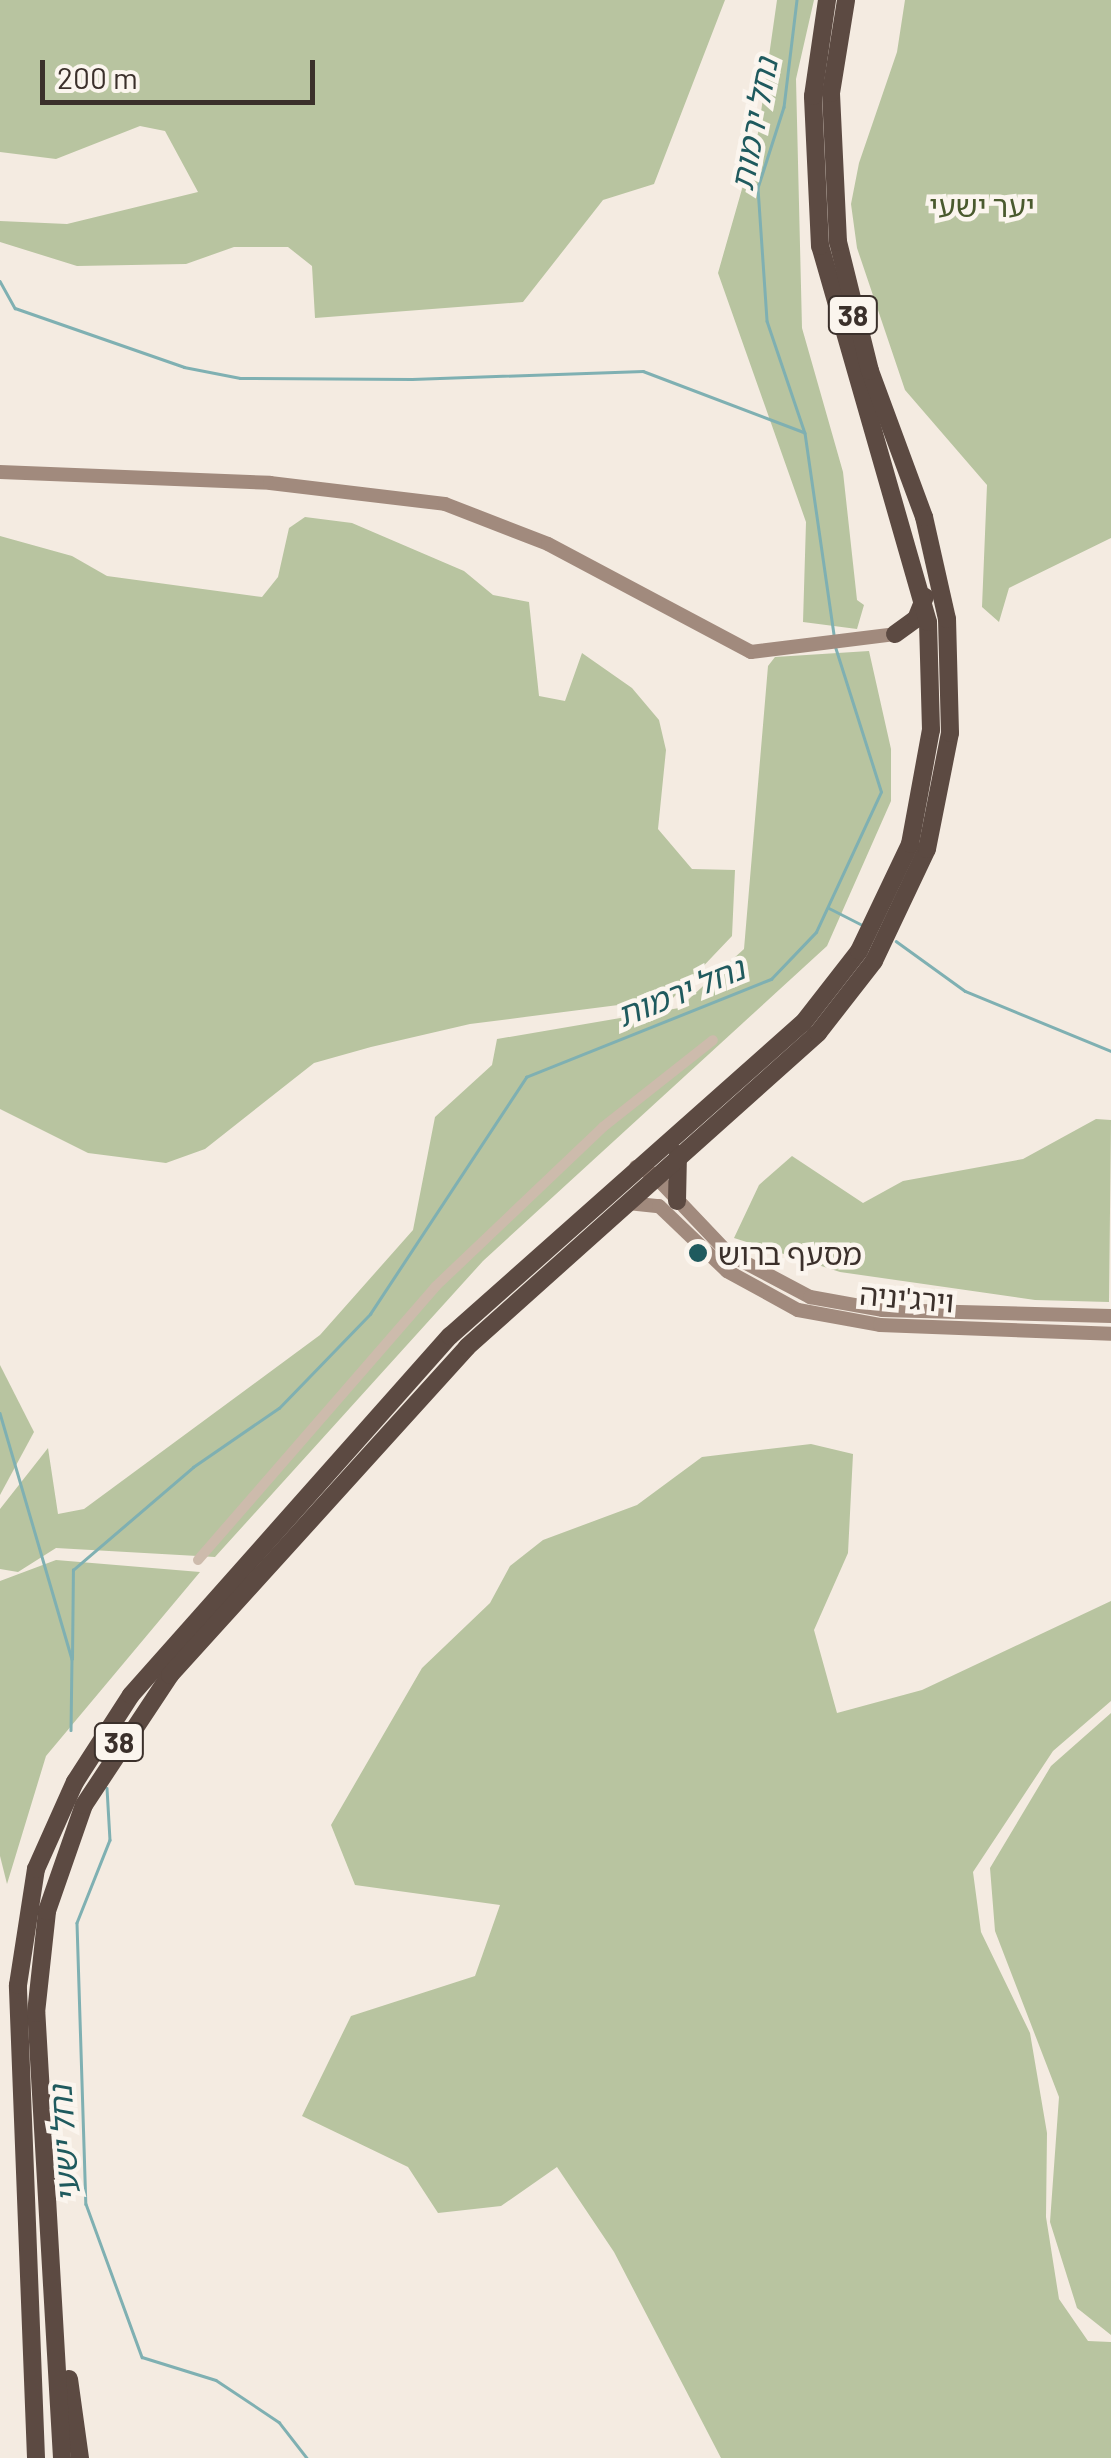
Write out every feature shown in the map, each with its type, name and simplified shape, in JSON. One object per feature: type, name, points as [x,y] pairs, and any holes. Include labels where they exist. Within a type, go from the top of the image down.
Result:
[{"type":"highway","name":"38","points":[[36,2458],[18,1985],[22,1926],[54,1822],[106,1728],[158,1662],[450,1336],[645,1171],[778,1050],[858,952],[896,882],[920,806],[931,662],[925,596],[848,365],[820,246],[813,96],[827,0]]},
{"type":"highway","name":"38","points":[[62,2458],[53,2251],[38,2064],[39,1963],[71,1834],[101,1773],[170,1674],[404,1414],[618,1207],[645,1171],[678,1154],[792,1061],[874,962],[928,849],[944,770],[950,691],[941,578],[854,319],[838,242],[831,93],[846,0]]},
{"type":"highway","points":[[895,634],[916,618],[925,596]]},
{"type":"highway","points":[[895,634],[918,643],[931,662]]},
{"type":"highway","points":[[678,1154],[678,1201]]},
{"type":"highway","points":[[53,2251],[80,2458]]},
{"type":"highway","points":[[24,2458],[34,2395]]},
{"type":"street","points":[[0,472],[270,484],[445,504],[548,544],[750,652],[895,634]]},
{"type":"street","points":[[198,1560],[460,1262],[603,1126],[713,1040]]},
{"type":"street","name":"וירג'יניה","points":[[645,1171],[745,1266],[840,1305],[1111,1316]]},
{"type":"street","name":"וירג'יניה","points":[[618,1207],[659,1206],[727,1271],[798,1310],[880,1325],[1111,1334]]},
{"type":"green space","points":[[0,0],[725,0],[654,184],[603,200],[523,302],[315,318],[312,266],[288,247],[234,247],[186,264],[77,266],[0,242],[0,221],[67,224],[198,192],[165,131],[140,126],[56,159],[0,152]]},
{"type":"green space","points":[[777,0],[814,0],[796,79],[802,328],[843,472],[857,600],[864,605],[857,629],[803,622],[806,522],[718,273],[758,133]]},
{"type":"green space","name":"יער ישעי","points":[[905,0],[1111,0],[1111,538],[1009,588],[999,622],[982,607],[987,485],[905,390],[857,248],[851,204],[859,163],[897,52]]},
{"type":"green space","points":[[305,517],[352,523],[464,571],[493,595],[529,602],[539,696],[565,701],[582,653],[632,688],[659,720],[666,750],[658,829],[692,869],[735,870],[732,936],[673,998],[470,1024],[371,1047],[314,1063],[205,1149],[166,1163],[88,1153],[0,1109],[0,536],[72,556],[107,576],[262,597],[278,577],[289,528]]},
{"type":"green space","points":[[869,651],[891,749],[891,801],[827,946],[483,1261],[215,1557],[56,1548],[18,1572],[0,1569],[0,1509],[48,1448],[58,1514],[84,1509],[320,1335],[413,1230],[435,1117],[492,1065],[497,1039],[679,1008],[744,949],[768,666],[775,657]]},
{"type":"green space","points":[[1096,1119],[1111,1120],[1109,1302],[1035,1300],[840,1272],[734,1238],[759,1185],[792,1156],[863,1203],[903,1181],[1023,1159]]},
{"type":"green space","points":[[0,1365],[34,1432],[0,1495]]},
{"type":"green space","points":[[811,1444],[853,1454],[848,1553],[814,1630],[837,1713],[922,1690],[1111,1601],[1111,1701],[1053,1751],[973,1872],[981,1932],[1030,2033],[1047,2133],[1046,2217],[1059,2299],[1088,2341],[1111,2342],[1111,2458],[721,2458],[614,2252],[557,2167],[501,2206],[438,2213],[408,2167],[302,2116],[351,2016],[475,1976],[500,1905],[355,1885],[331,1825],[422,1668],[490,1603],[510,1566],[543,1540],[637,1505],[702,1457]]},
{"type":"green space","points":[[56,1560],[200,1572],[46,1756],[7,1884],[0,1856],[0,1581]]},
{"type":"green space","points":[[1111,1713],[1111,2335],[1077,2308],[1050,2222],[1059,2097],[995,1931],[990,1868],[1051,1766]]},
{"type":"waterway","name":"נחל ירמות","points":[[797,0],[784,107],[758,188],[767,321],[805,433],[834,634]]},
{"type":"waterway","points":[[0,281],[15,308],[184,367],[240,378],[412,379],[643,371],[804,432]]},
{"type":"waterway","name":"נחל ירמות","points":[[72,1659],[73,1570],[193,1467],[279,1408],[370,1314],[526,1077],[771,979],[816,932],[881,792],[835,647]]},
{"type":"waterway","points":[[829,908],[862,925]]},
{"type":"waterway","points":[[896,941],[965,991],[1111,1051]]},
{"type":"waterway","name":"נחל ישעי","points":[[0,1413],[72,1659],[71,1730]]},
{"type":"waterway","name":"נחל ישעי","points":[[107,1788],[110,1840],[77,1923],[86,2204],[142,2357],[216,2380],[279,2422],[307,2458]]},
{"type":"place","name":"מסעף ברוש","points":[[698,1253]]}]
